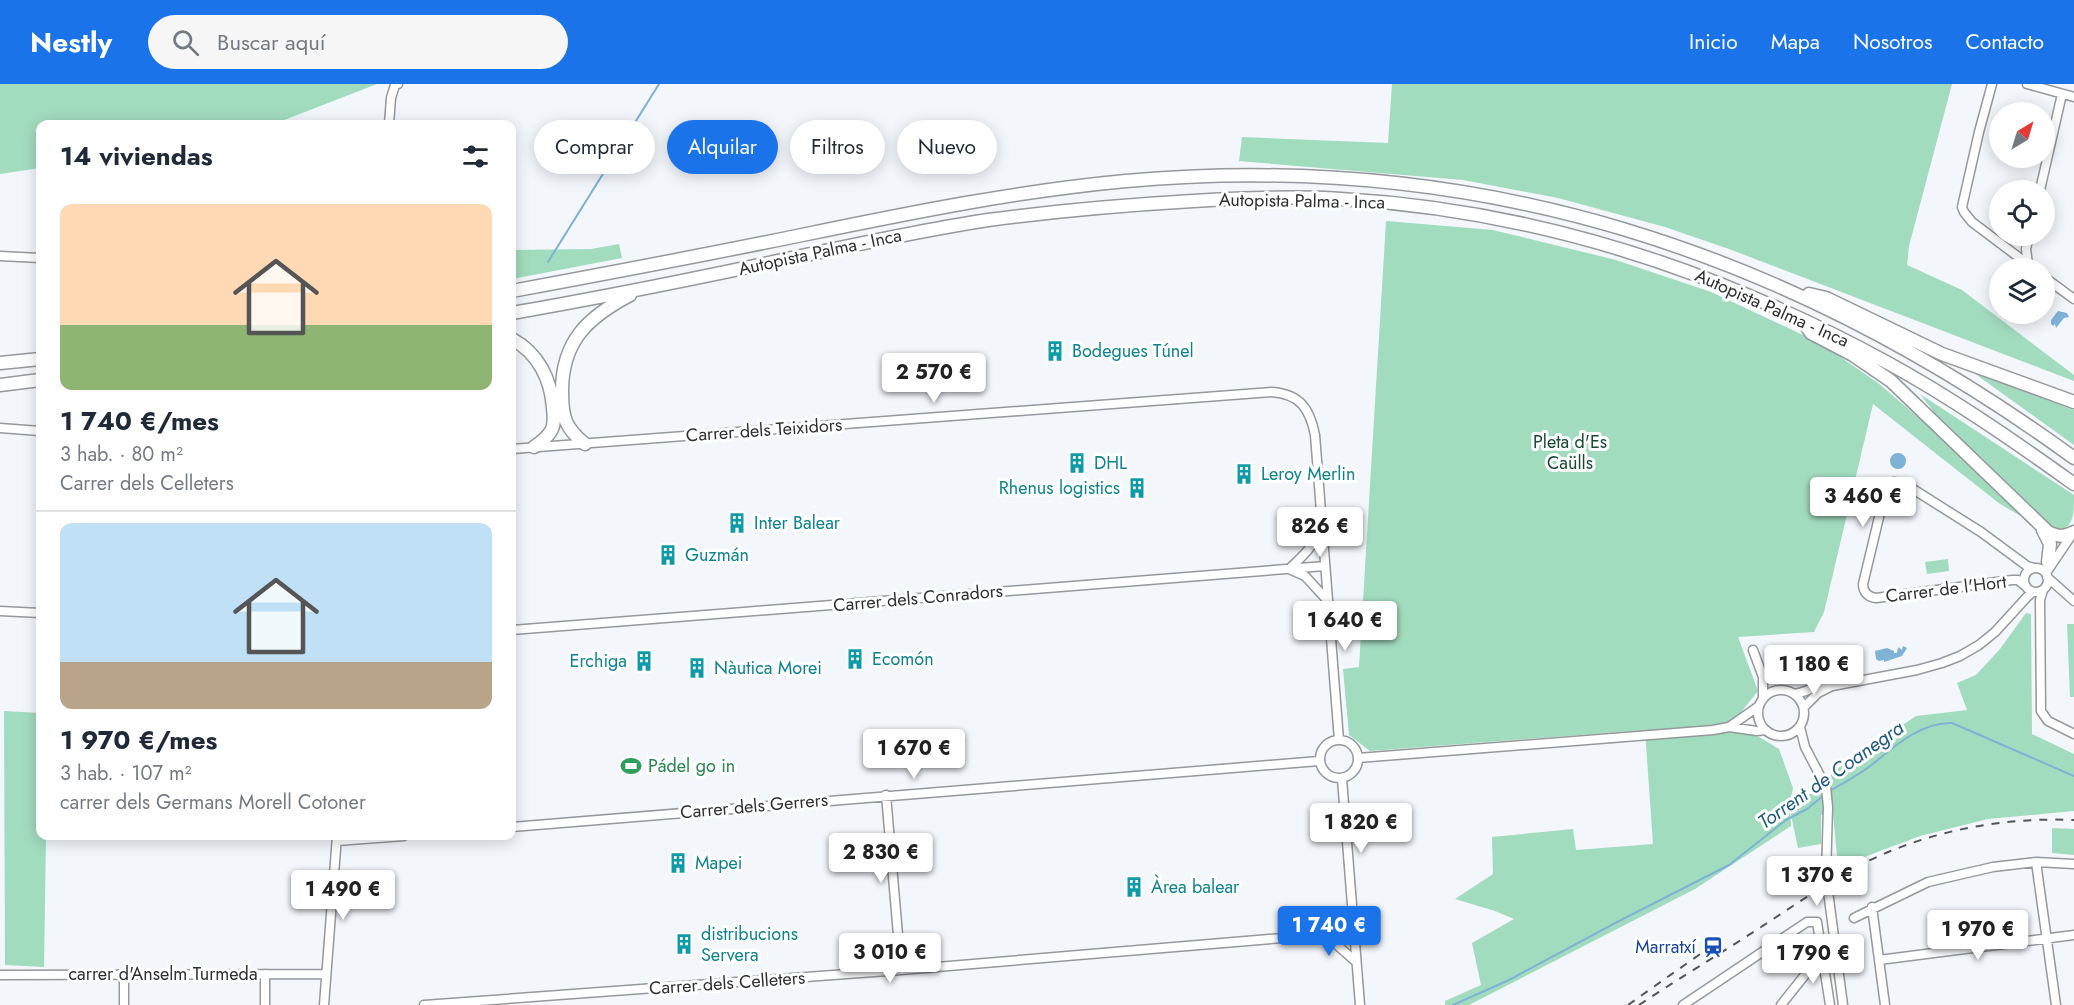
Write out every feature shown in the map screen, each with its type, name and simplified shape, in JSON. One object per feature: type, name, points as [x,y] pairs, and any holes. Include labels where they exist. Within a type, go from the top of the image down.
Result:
[{"type":"highway","name":"Autopista Palma - Inca","points":[[516,290],[977,201],[1125,181],[1245,175],[1365,180],[1415,185],[1504,199],[1582,216],[1650,236],[1726,264],[1791,291],[1863,326],[1934,366],[2074,458]]},
{"type":"highway","name":"Autopista Palma - Inca","points":[[516,312],[642,289],[878,240],[997,219],[1087,209],[1257,198],[1337,198],[1417,206],[1574,236],[1688,271],[1734,288],[1798,317],[1888,363],[2023,448],[2074,484]]},
{"type":"highway","points":[[585,444],[568,427],[564,415],[562,373],[567,355],[576,337],[590,321],[605,309],[642,289]]},
{"type":"highway","points":[[1791,291],[1826,298],[1942,354],[2074,402]]},
{"type":"highway","points":[[1798,317],[1811,333],[1852,355],[1891,381],[2039,524],[2055,536],[2065,536],[2074,532]]},
{"type":"highway","points":[[516,341],[535,358],[545,372],[551,388],[554,421],[552,429],[534,447]]},
{"type":"highway","points":[[0,363],[36,359]]},
{"type":"highway","points":[[0,385],[36,380]]},
{"type":"highway","points":[[2039,524],[2050,544],[2040,566]]},
{"type":"street","points":[[389,120],[391,98],[396,84]]},
{"type":"street","points":[[1992,84],[1962,207],[1967,218],[2020,258]]},
{"type":"street","points":[[2026,84],[2074,97]]},
{"type":"street","points":[[2042,180],[2061,94]]},
{"type":"street","points":[[0,256],[36,258]]},
{"type":"street","points":[[2055,285],[2074,299]]},
{"type":"street","name":"Carrer dels Teixidors","points":[[516,449],[1272,392],[1286,393],[1297,399],[1312,419],[1315,435],[1339,740]]},
{"type":"street","points":[[0,428],[36,431]]},
{"type":"street","name":"Carrer de l'Hort","points":[[2025,586],[2018,580],[2012,580],[1876,598],[1869,596],[1864,591],[1863,584],[1886,488],[1894,482],[1905,484],[1981,532],[2028,566],[2040,566]]},
{"type":"street","points":[[1322,526],[1307,553],[1289,569],[1305,576],[1328,601]]},
{"type":"street","points":[[1804,707],[1818,693],[1832,686],[1917,670],[1951,660],[1984,641],[2012,614],[2039,593],[2048,582],[2049,568],[2074,532]]},
{"type":"street","points":[[2012,614],[2015,604],[2024,593],[2026,573],[2040,566],[2064,545]]},
{"type":"street","name":"Carrer dels Conradors","points":[[516,630],[1325,566]]},
{"type":"street","points":[[2040,566],[2072,600]]},
{"type":"street","points":[[2025,586],[2039,593],[2052,588],[2072,600]]},
{"type":"street","points":[[2039,593],[2041,711],[2048,722],[2074,734]]},
{"type":"street","points":[[0,611],[36,613]]},
{"type":"street","points":[[1753,650],[1762,677],[1758,719],[1770,734],[1805,747]]},
{"type":"street","points":[[1762,677],[1781,690],[1794,694],[1825,684],[1832,686]]},
{"type":"street","points":[[1729,727],[1772,692],[1781,690]]},
{"type":"street","points":[[1782,737],[1789,736],[1800,727],[1805,714],[1804,707],[1794,694]]},
{"type":"street","points":[[1358,758],[1729,727],[1765,730]]},
{"type":"street","points":[[1800,727],[1805,747],[1826,788],[1828,807],[1826,876],[1843,1005]]},
{"type":"street","points":[[1339,740],[1354,747],[1358,758],[1353,774],[1342,779],[1330,777],[1324,773],[1319,761],[1323,748],[1339,740]]},
{"type":"street","name":"Carrer dels Gerrers","points":[[516,826],[1319,761]]},
{"type":"street","points":[[1342,779],[1360,1003]]},
{"type":"street","points":[[886,795],[901,970]]},
{"type":"street","points":[[324,1005],[337,840]]},
{"type":"street","points":[[2036,862],[2056,1005]]},
{"type":"street","points":[[1854,918],[1928,882],[1993,867],[2036,862],[2074,864]]},
{"type":"street","points":[[1872,908],[1885,1005]]},
{"type":"street","points":[[1683,1005],[1807,922],[1817,922],[1830,1005]]},
{"type":"street","name":"Carrer dels Celleters","points":[[424,1005],[901,970],[1354,932]]},
{"type":"street","points":[[1314,935],[1336,945],[1355,961]]},
{"type":"street","points":[[1879,960],[2074,935]]},
{"type":"street","points":[[1781,1005],[1816,961],[1822,961]]},
{"type":"street","points":[[124,974],[124,1005]]},
{"type":"street","points":[[265,1005],[266,974]]},
{"type":"street","name":"carrer d'Anselm Turmeda","points":[[0,975],[326,974]]},
{"type":"green space","points":[[0,84],[377,84],[284,120],[36,120],[36,169],[0,174]]},
{"type":"green space","points":[[1392,84],[1952,84],[1909,246],[1907,265],[1962,290],[1989,310],[1989,324],[2007,324],[2074,375],[2074,381],[1729,249],[1665,227],[1558,198],[1463,180],[1239,161],[1242,137],[1388,143]]},
{"type":"green space","name":"Pleta d'Es Caülls","points":[[1386,221],[1493,230],[1616,260],[1711,292],[1820,343],[1878,383],[1926,424],[2026,519],[2000,504],[1873,404],[1824,612],[1814,632],[1738,637],[1758,691],[1729,727],[1759,737],[1779,749],[1793,788],[1790,803],[1831,785],[1831,773],[1916,716],[1967,710],[1957,683],[1976,675],[2000,649],[2026,613],[2031,614],[2032,734],[2074,754],[2074,811],[1988,819],[1920,836],[1838,867],[1833,814],[1821,815],[1821,844],[1798,848],[1790,810],[1791,826],[1695,889],[1469,1005],[1445,1005],[1445,1001],[1481,985],[1472,943],[1514,919],[1455,899],[1493,874],[1492,837],[1573,829],[1576,850],[1653,844],[1645,730],[1370,751],[1349,735],[1343,669],[1359,667]]},
{"type":"green space","points":[[619,244],[622,258],[516,278],[516,250],[591,249]]},
{"type":"green space","points":[[1974,373],[2074,410],[2074,445]]},
{"type":"green space","points":[[1920,394],[2074,495],[2073,515],[2069,525],[2060,530],[2053,530],[1944,425]]},
{"type":"green space","points":[[1948,559],[1949,571],[1927,574],[1925,562]]},
{"type":"green space","points":[[2067,624],[2074,624],[2074,697],[2070,697]]},
{"type":"green space","points":[[4,711],[36,713],[36,840],[46,840],[44,967],[5,965]]},
{"type":"green space","points":[[2052,828],[2074,829],[2074,855],[2052,853]]},
{"type":"water","points":[[2058,311],[2067,313],[2069,317],[2064,318],[2056,328],[2055,315]]},
{"type":"water","points":[[1898,453],[1904,455],[1906,461],[1904,467],[1898,469],[1892,467],[1890,461],[1892,455]]},
{"type":"water","points":[[1903,646],[1907,648],[1902,656],[1884,662],[1884,660],[1876,659],[1875,651],[1887,648],[1897,653],[1898,647],[1902,650]]},
{"type":"waterway","points":[[548,262],[659,84]]},
{"type":"waterway","name":"Torrent de Coanegra","points":[[1830,791],[1864,771],[1891,749],[1920,730],[1952,723],[2074,776]]},
{"type":"waterway","name":"Torrent de Coanegra","points":[[1453,1005],[1509,980],[1729,865],[1786,820],[1807,809],[1823,796]]},
{"type":"railway","points":[[1639,1005],[1822,887],[1862,864],[1887,853],[1965,828],[2019,821],[2074,820]]},
{"type":"railway","points":[[1628,1005],[1703,952]]},
{"type":"place","name":"Bodegues Túnel","points":[[1055,351]]},
{"type":"place","name":"DHL","points":[[1077,463]]},
{"type":"place","name":"Leroy Merlin","points":[[1244,474]]},
{"type":"place","name":"Rhenus logistics","points":[[1137,488]]},
{"type":"place","name":"Inter Balear","points":[[737,523]]},
{"type":"place","name":"Guzmán","points":[[668,555]]},
{"type":"place","name":"Ecomón","points":[[855,659]]},
{"type":"place","name":"Erchiga","points":[[644,661]]},
{"type":"place","name":"Nàutica Morei","points":[[697,668]]},
{"type":"place","name":"Pádel go in","points":[[631,766]]},
{"type":"place","name":"Mapei","points":[[678,863]]},
{"type":"place","name":"Àrea balear","points":[[1134,887]]},
{"type":"place","name":"distribucions Servera","points":[[684,944]]},
{"type":"place","name":"Marratxí","points":[[1713,947]]}]
